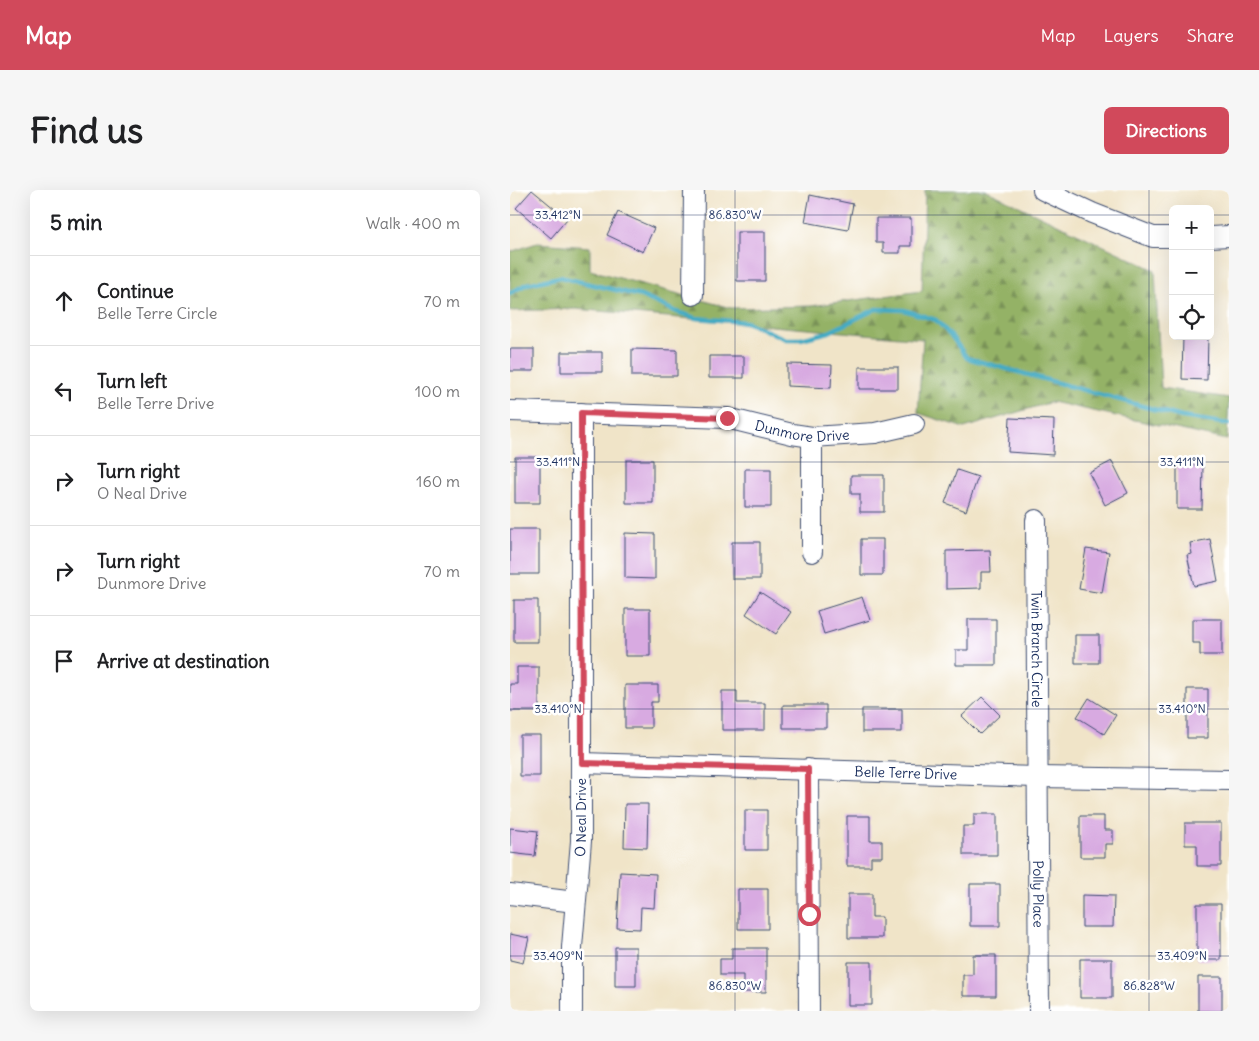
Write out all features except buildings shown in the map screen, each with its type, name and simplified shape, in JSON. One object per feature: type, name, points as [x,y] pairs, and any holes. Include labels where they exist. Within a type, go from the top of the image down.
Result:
[{"type":"street","points":[[693,295],[694,190]]},
{"type":"street","points":[[1043,190],[1092,213],[1153,237],[1169,237]]},
{"type":"street","points":[[1214,236],[1229,236]]},
{"type":"street","name":"Dunmore Drive","points":[[510,411],[727,418],[812,437],[875,433],[914,424]]},
{"type":"street","name":"O Neal Drive","points":[[572,1011],[572,947],[582,842],[581,413]]},
{"type":"street","points":[[812,437],[812,552]]},
{"type":"street","name":"Twin Branch Circle","points":[[1036,520],[1038,778]]},
{"type":"street","name":"Belle Terre Drive","points":[[582,763],[1038,778],[1229,780]]},
{"type":"street","points":[[808,769],[809,1011]]},
{"type":"street","name":"Polly Place","points":[[1038,778],[1039,1011]]},
{"type":"street","points":[[510,894],[576,902]]},
{"type":"green space","points":[[925,190],[985,190],[1155,270],[1161,388],[1229,398],[1227,440],[1052,402],[964,428],[918,413],[923,339],[575,309],[510,311],[510,252],[537,243],[590,247],[590,270],[731,308],[811,306],[922,291]]},
{"type":"waterway","points":[[510,293],[527,284],[560,277],[641,296],[696,318],[746,322],[786,339],[801,339],[829,332],[876,309],[904,310],[936,320],[952,337],[967,358],[1182,417],[1229,424]]},
{"type":"route","points":[[727,418],[581,413],[582,763],[808,769],[809,914]]}]
